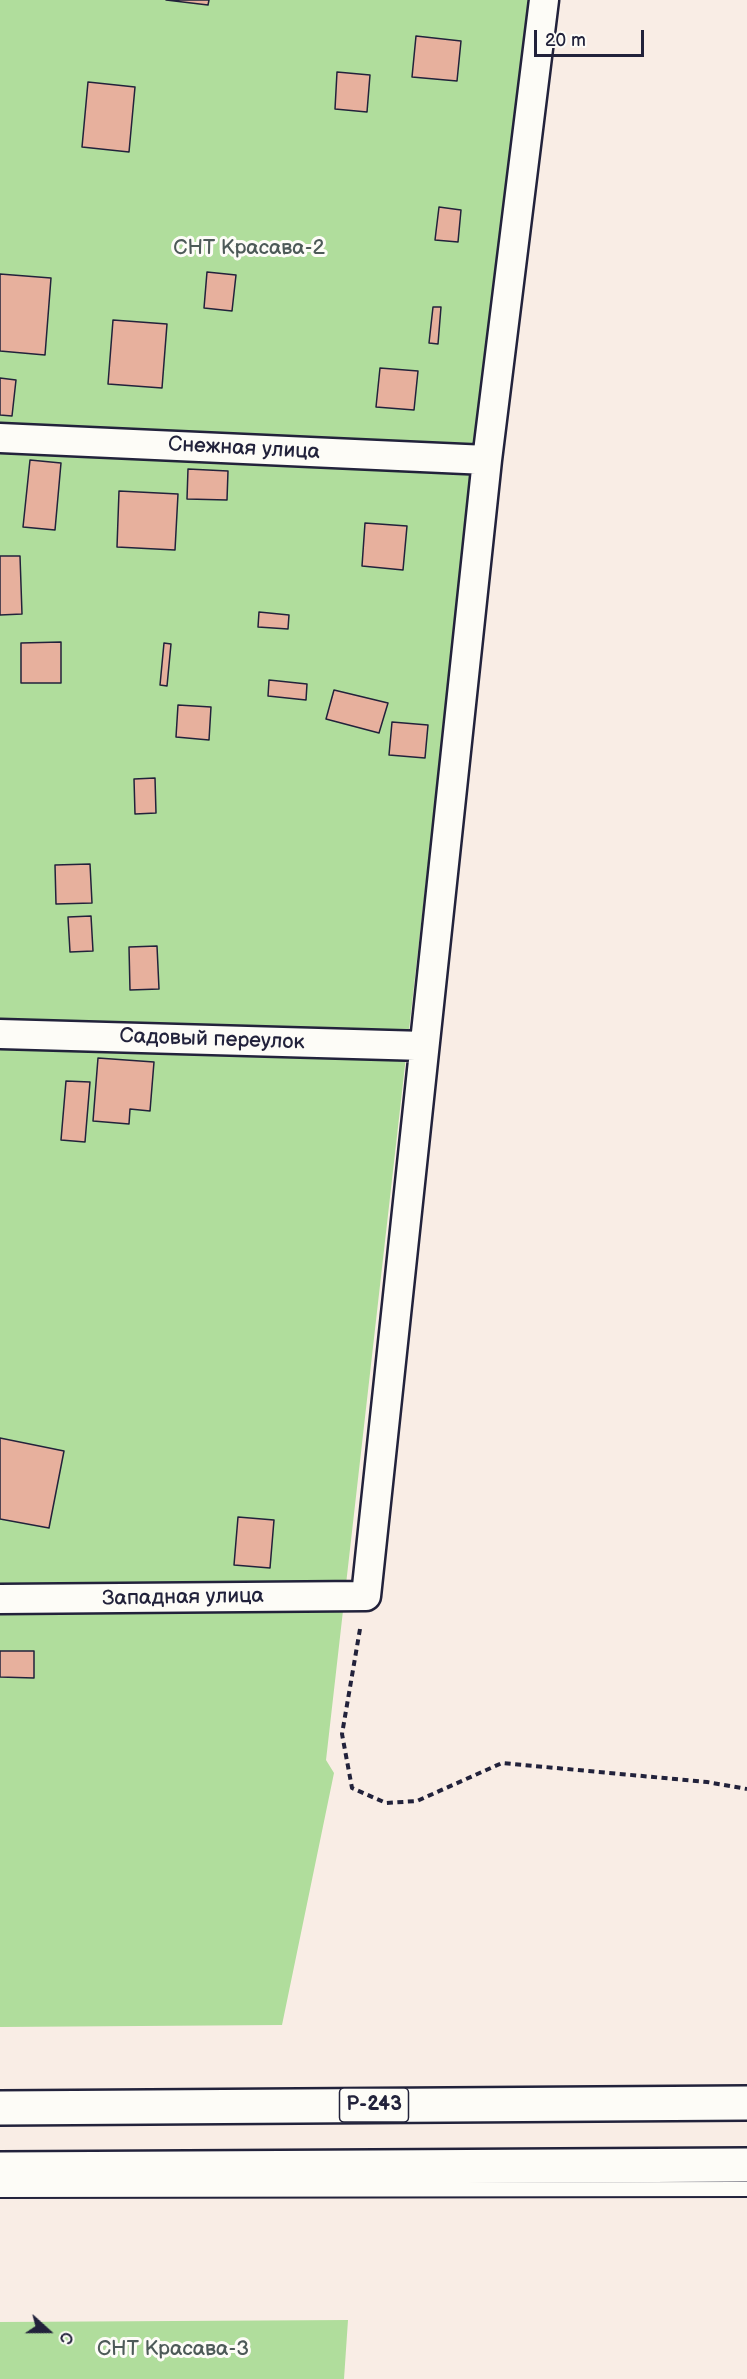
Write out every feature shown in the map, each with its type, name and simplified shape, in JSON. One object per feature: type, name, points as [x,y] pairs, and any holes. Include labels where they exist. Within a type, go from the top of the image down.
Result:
[{"type":"highway","name":"Р-243","points":[[0,2108],[747,2103]]},
{"type":"highway","points":[[0,2169],[747,2165]]},
{"type":"street","points":[[366,1596],[487,460],[544,0]]},
{"type":"street","name":"Снежная улица","points":[[0,438],[487,460]]},
{"type":"street","name":"Садовый переулок","points":[[0,1034],[424,1046]]},
{"type":"street","name":"Западная улица","points":[[0,1599],[366,1596]]},
{"type":"lane","points":[[0,2190],[747,2189]]},
{"type":"path","points":[[366,1596],[342,1734],[352,1788],[386,1803],[417,1801],[502,1763],[707,1782],[747,1789]]},
{"type":"green space","name":"СНТ Красава-2","points":[[0,0],[531,0],[476,441],[326,1760],[334,1773],[282,2025],[0,2027]]},
{"type":"green space","name":"СНТ Красава-3","points":[[348,2320],[344,2379],[0,2379],[0,2322]]},
{"type":"building","points":[[166,0],[209,0],[208,5]]},
{"type":"building","points":[[416,36],[461,41],[457,81],[412,77]]},
{"type":"building","points":[[337,72],[370,75],[367,112],[335,109]]},
{"type":"building","points":[[88,82],[135,87],[129,152],[82,147]]},
{"type":"building","points":[[439,207],[461,210],[458,242],[435,240]]},
{"type":"building","points":[[207,272],[236,275],[232,311],[204,308]]},
{"type":"building","points":[[0,274],[51,278],[45,355],[0,351]]},
{"type":"building","points":[[433,307],[441,307],[438,344],[429,343]]},
{"type":"building","points":[[113,320],[167,324],[162,388],[108,384]]},
{"type":"building","points":[[380,368],[418,371],[414,410],[376,407]]},
{"type":"building","points":[[0,378],[16,380],[12,416],[0,415]]},
{"type":"building","points":[[30,460],[61,463],[55,530],[23,527]]},
{"type":"building","points":[[188,469],[228,471],[227,500],[187,499]]},
{"type":"building","points":[[119,491],[178,494],[175,550],[117,547]]},
{"type":"building","points":[[365,523],[407,526],[403,570],[362,566]]},
{"type":"building","points":[[0,556],[20,556],[22,614],[0,615]]},
{"type":"building","points":[[259,612],[289,615],[288,629],[258,627]]},
{"type":"building","points":[[61,642],[61,683],[21,683],[21,643]]},
{"type":"building","points":[[164,643],[171,644],[167,686],[160,685]]},
{"type":"building","points":[[269,680],[307,684],[306,700],[268,696]]},
{"type":"building","points":[[334,690],[388,703],[379,733],[326,719]]},
{"type":"building","points":[[178,705],[211,707],[209,740],[176,737]]},
{"type":"building","points":[[392,722],[428,725],[425,758],[389,755]]},
{"type":"building","points":[[155,778],[156,813],[135,814],[134,779]]},
{"type":"building","points":[[90,864],[92,903],[56,904],[55,865]]},
{"type":"building","points":[[91,916],[93,951],[70,952],[68,917]]},
{"type":"building","points":[[157,946],[159,989],[130,990],[129,947]]},
{"type":"building","points":[[98,1058],[154,1062],[150,1111],[130,1109],[129,1124],[93,1121]]},
{"type":"building","points":[[66,1081],[90,1082],[85,1142],[61,1140]]},
{"type":"building","points":[[0,1438],[64,1451],[49,1528],[0,1519]]},
{"type":"building","points":[[238,1517],[274,1520],[270,1568],[234,1565]]},
{"type":"building","points":[[0,1651],[34,1651],[34,1678],[0,1677]]}]
